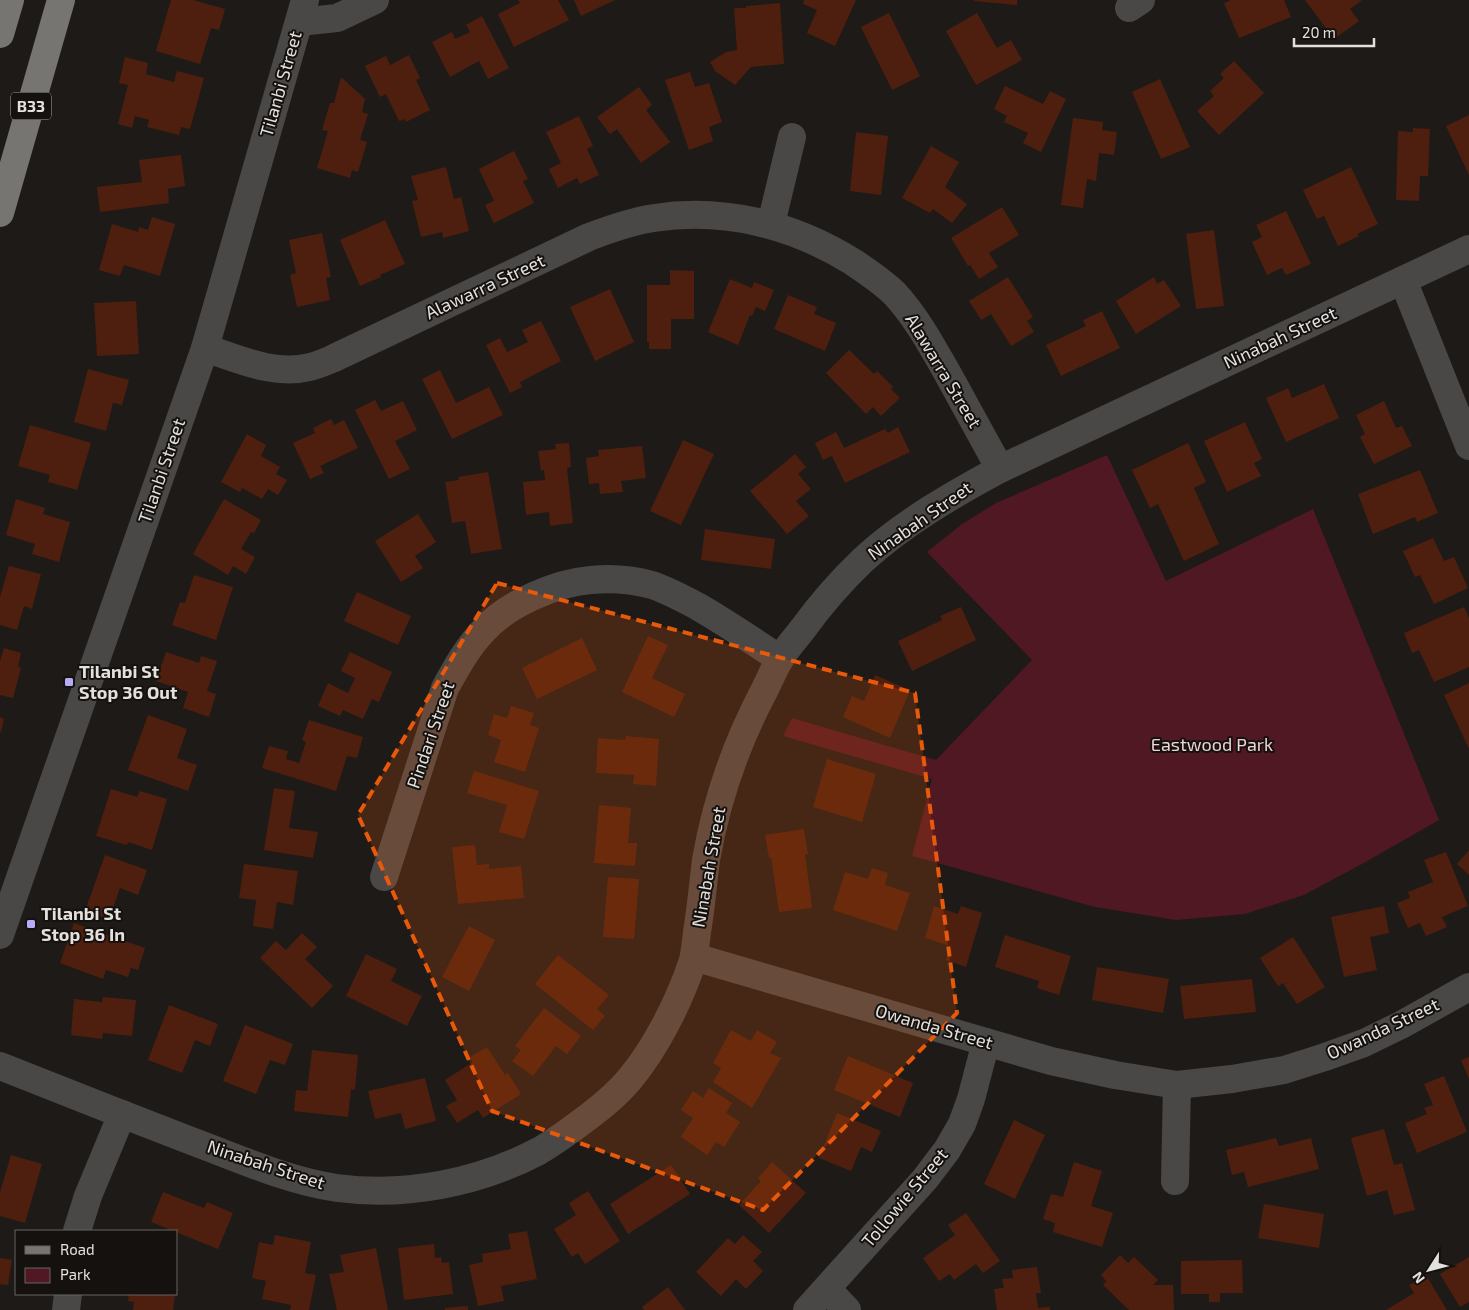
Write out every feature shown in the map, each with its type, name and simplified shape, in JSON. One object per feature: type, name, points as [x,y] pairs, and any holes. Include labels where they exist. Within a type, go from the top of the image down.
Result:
[{"type":"main road","points":[[0,34],[10,0]]},
{"type":"main road","name":"B33","points":[[0,212],[62,0]]},
{"type":"street","points":[[302,11],[337,18],[375,0]]},
{"type":"street","name":"Tilanbi Street","points":[[0,935],[205,348],[302,11]]},
{"type":"street","points":[[771,224],[792,137]]},
{"type":"street","name":"Alawarra Street","points":[[205,348],[258,366],[287,369],[310,367],[332,359],[589,237],[620,226],[654,218],[686,215],[726,216],[771,224],[810,238],[870,273],[894,294],[916,321],[1000,469]]},
{"type":"street","name":"Ninabah Street","points":[[0,1066],[293,1178],[337,1188],[384,1190],[421,1188],[464,1180],[505,1166],[540,1150],[572,1130],[602,1106],[628,1081],[653,1047],[673,1009],[694,957],[706,859],[729,771],[749,719],[780,659],[819,607],[843,580],[866,558],[896,534],[960,490],[1000,469],[1469,249]]},
{"type":"street","points":[[1402,280],[1469,446]]},
{"type":"street","name":"Pindari Street","points":[[384,877],[445,688],[461,659],[483,630],[506,610],[561,586],[590,580],[618,580],[652,586],[678,596],[709,613],[780,659]]},
{"type":"street","name":"Owanda Street","points":[[694,957],[1060,1063],[1123,1077],[1177,1084],[1241,1078],[1284,1070],[1326,1057],[1401,1025],[1469,987]]},
{"type":"street","name":"Tollowie Street","points":[[807,1310],[925,1179],[947,1150],[962,1124],[971,1099],[986,1042]]},
{"type":"street","points":[[1175,1181],[1177,1084]]},
{"type":"street","points":[[77,1230],[88,1196],[122,1114]]},
{"type":"street","points":[[826,1289],[847,1310]]},
{"type":"street","points":[[66,1310],[68,1295]]},
{"type":"highlighted area","points":[[497,583],[915,693],[957,1013],[763,1210],[492,1111],[358,815]]},
{"type":"green space","name":"Eastwood Park","points":[[1107,455],[1166,581],[1313,509],[1439,820],[1304,895],[1245,914],[1176,920],[1095,907],[912,856],[932,779],[783,736],[792,718],[936,760],[1032,660],[927,552],[962,524],[996,503]]},
{"type":"building","points":[[171,0],[193,0],[225,9],[219,30],[211,28],[200,64],[156,51]]},
{"type":"building","points":[[518,0],[558,0],[569,20],[514,47],[498,14],[520,3]]},
{"type":"building","points":[[574,0],[615,0],[581,16]]},
{"type":"building","points":[[804,0],[856,0],[835,46],[807,33],[817,10],[803,4]]},
{"type":"building","points":[[1017,0],[1017,5],[974,1]]},
{"type":"building","points":[[1231,0],[1284,0],[1291,17],[1239,38],[1224,3]]},
{"type":"building","points":[[1305,0],[1362,0],[1350,9],[1359,21],[1334,39]]},
{"type":"building","points":[[780,3],[784,64],[751,67],[735,85],[715,71],[710,62],[726,52],[737,50],[734,8]]},
{"type":"building","points":[[889,13],[920,76],[892,90],[861,27]]},
{"type":"building","points":[[977,13],[997,48],[1011,40],[1022,60],[976,85],[946,31]]},
{"type":"building","points":[[482,16],[509,68],[488,79],[479,61],[450,77],[432,42],[452,32],[455,39],[470,32],[466,25]]},
{"type":"building","points":[[409,55],[420,78],[416,80],[430,110],[406,122],[405,119],[399,121],[386,94],[380,97],[365,66],[386,56],[390,65]]},
{"type":"building","points":[[125,57],[148,63],[146,74],[174,82],[177,71],[204,78],[190,129],[181,127],[179,135],[147,127],[149,120],[135,116],[132,128],[118,124],[128,85],[119,83]]},
{"type":"building","points":[[1234,61],[1264,93],[1219,135],[1197,111],[1214,96],[1210,91],[1224,78],[1220,74]]},
{"type":"building","points":[[690,72],[695,87],[709,83],[722,122],[709,127],[713,141],[689,150],[665,80]]},
{"type":"building","points":[[341,77],[365,99],[362,112],[368,114],[360,140],[367,142],[358,172],[352,170],[350,178],[317,168],[328,131],[322,130],[330,103],[334,103]]},
{"type":"building","points":[[1160,79],[1190,147],[1161,159],[1132,92]]},
{"type":"building","points":[[1005,86],[1043,104],[1050,91],[1066,99],[1041,152],[1023,143],[1028,133],[1004,122],[1007,116],[994,109]]},
{"type":"building","points":[[639,87],[652,105],[646,110],[670,142],[641,163],[617,129],[610,134],[597,117]]},
{"type":"building","points":[[1469,115],[1469,175],[1446,126]]},
{"type":"building","points":[[579,116],[593,146],[587,149],[599,175],[580,184],[577,178],[558,188],[549,169],[561,163],[546,132]]},
{"type":"building","points":[[1073,118],[1103,122],[1102,130],[1117,132],[1114,155],[1099,153],[1096,181],[1087,179],[1083,208],[1061,205]]},
{"type":"building","points":[[1413,128],[1430,129],[1428,176],[1420,176],[1419,201],[1396,200],[1398,131],[1413,132]]},
{"type":"building","points":[[856,132],[888,136],[881,195],[850,191]]},
{"type":"building","points":[[931,146],[959,162],[945,187],[967,204],[952,223],[933,209],[930,213],[902,198]]},
{"type":"building","points":[[514,151],[528,179],[523,181],[534,203],[494,223],[485,205],[494,201],[479,169]]},
{"type":"building","points":[[181,155],[185,186],[168,189],[169,203],[100,212],[97,187],[142,182],[139,160]]},
{"type":"building","points":[[446,167],[454,199],[461,197],[469,231],[443,238],[442,232],[421,237],[412,201],[418,200],[411,176]]},
{"type":"building","points":[[1351,167],[1378,224],[1338,246],[1324,216],[1317,219],[1303,190]]},
{"type":"building","points":[[1002,207],[1019,235],[989,253],[998,267],[979,279],[970,265],[968,266],[951,238]]},
{"type":"building","points":[[1286,211],[1311,264],[1286,275],[1282,268],[1267,275],[1252,242],[1262,237],[1256,225]]},
{"type":"building","points":[[152,217],[175,224],[160,276],[124,265],[120,276],[99,270],[112,224],[138,232],[139,227],[148,230]]},
{"type":"building","points":[[385,220],[405,264],[360,286],[340,240]]},
{"type":"building","points":[[1214,230],[1224,306],[1196,309],[1186,234]]},
{"type":"building","points":[[322,233],[331,277],[326,278],[330,300],[297,307],[290,275],[296,273],[289,240]]},
{"type":"building","points":[[670,270],[694,271],[694,319],[671,319],[671,349],[649,349],[649,342],[647,342],[647,285],[670,285]]},
{"type":"building","points":[[1008,277],[1033,317],[1027,321],[1034,332],[1011,346],[991,314],[981,320],[969,301]]},
{"type":"building","points":[[1154,277],[1157,284],[1164,280],[1181,306],[1136,334],[1116,301]]},
{"type":"building","points":[[730,279],[752,288],[754,282],[774,290],[765,311],[756,307],[752,316],[750,315],[738,345],[708,332]]},
{"type":"building","points":[[610,289],[634,342],[595,361],[570,307]]},
{"type":"building","points":[[788,295],[817,307],[814,314],[836,323],[825,351],[774,329]]},
{"type":"building","points":[[136,301],[139,354],[97,356],[94,303]]},
{"type":"building","points":[[1102,311],[1120,348],[1061,376],[1046,345],[1086,326],[1083,320]]},
{"type":"building","points":[[541,321],[561,361],[520,382],[522,387],[510,393],[486,345],[500,338],[507,352],[528,342],[522,330]]},
{"type":"building","points":[[849,350],[874,374],[877,371],[893,387],[891,389],[900,398],[881,416],[873,407],[866,414],[826,373]]},
{"type":"building","points":[[88,369],[129,380],[122,405],[113,403],[106,431],[74,422]]},
{"type":"building","points":[[440,370],[456,403],[489,387],[503,415],[452,439],[422,379]]},
{"type":"building","points":[[1324,384],[1339,418],[1286,442],[1266,398],[1288,388],[1292,398]]},
{"type":"building","points":[[375,400],[381,411],[403,401],[417,430],[395,441],[410,469],[389,479],[355,410]]},
{"type":"building","points":[[1384,401],[1396,428],[1402,426],[1412,446],[1374,464],[1360,437],[1365,434],[1356,415]]},
{"type":"building","points":[[331,419],[334,425],[344,420],[358,448],[320,466],[324,473],[310,479],[293,443],[315,433],[313,428]]},
{"type":"building","points":[[1245,422],[1262,459],[1254,463],[1261,476],[1227,492],[1204,441]]},
{"type":"building","points":[[30,425],[91,443],[77,490],[48,482],[50,475],[18,466]]},
{"type":"building","points":[[898,427],[910,452],[845,483],[832,456],[823,460],[815,443],[836,432],[844,448],[885,429],[888,433]]},
{"type":"building","points":[[247,434],[266,445],[261,456],[280,467],[276,474],[287,480],[278,495],[268,489],[262,499],[242,488],[240,492],[221,482]]},
{"type":"building","points":[[683,440],[714,454],[681,525],[650,511]]},
{"type":"building","points":[[569,443],[571,467],[567,468],[573,523],[550,526],[549,512],[526,515],[523,482],[545,480],[544,470],[541,471],[538,451],[556,449],[555,444]]},
{"type":"building","points":[[1188,443],[1206,482],[1194,488],[1219,544],[1184,561],[1158,504],[1150,508],[1132,470]]},
{"type":"building","points":[[642,446],[646,478],[621,481],[623,492],[600,494],[599,483],[589,484],[586,458],[599,456],[598,450]]},
{"type":"building","points":[[795,454],[806,467],[798,474],[811,489],[796,501],[809,516],[787,534],[750,491]]},
{"type":"building","points":[[1420,470],[1438,513],[1417,522],[1415,517],[1373,534],[1358,494]]},
{"type":"building","points":[[488,472],[502,549],[471,554],[465,521],[452,523],[445,482],[459,480],[458,477]]},
{"type":"building","points":[[16,499],[45,508],[43,514],[70,522],[59,562],[32,554],[35,544],[6,535]]},
{"type":"building","points":[[224,499],[261,520],[254,533],[251,532],[241,549],[255,557],[246,574],[233,566],[228,575],[193,554]]},
{"type":"building","points":[[418,514],[436,542],[415,556],[423,568],[401,582],[375,541]]},
{"type":"building","points":[[705,529],[775,539],[771,569],[701,560]]},
{"type":"building","points":[[1433,538],[1444,561],[1454,557],[1468,588],[1434,604],[1420,575],[1415,577],[1403,551]]},
{"type":"building","points":[[9,566],[41,574],[32,609],[24,606],[17,630],[0,625],[0,597]]},
{"type":"building","points":[[194,575],[233,587],[216,640],[172,625],[180,602],[185,603]]},
{"type":"building","points":[[357,592],[411,616],[398,645],[344,621]]},
{"type":"building","points":[[961,607],[976,640],[912,671],[898,641],[942,620],[940,616]]},
{"type":"building","points":[[1464,607],[1469,618],[1469,667],[1434,682],[1419,650],[1412,653],[1404,633]]},
{"type":"building","points":[[648,636],[668,645],[652,678],[685,694],[674,717],[622,692]]},
{"type":"building","points":[[582,638],[597,670],[537,699],[522,668]]},
{"type":"building","points":[[4,648],[21,653],[18,666],[21,668],[13,698],[0,695],[0,661]]},
{"type":"building","points":[[166,652],[199,663],[201,656],[217,661],[207,691],[216,694],[209,717],[183,708],[188,692],[156,681]]},
{"type":"building","points":[[350,652],[392,672],[379,702],[372,699],[363,719],[343,710],[340,716],[318,706],[328,683],[348,693],[355,678],[341,671]]},
{"type":"building","points":[[875,675],[910,690],[890,738],[843,717],[852,696],[864,701]]},
{"type":"building","points":[[1469,683],[1469,749],[1444,695]]},
{"type":"building","points":[[511,706],[534,713],[530,725],[539,728],[525,772],[494,762],[501,740],[488,735],[494,714],[507,718]]},
{"type":"building","points":[[148,715],[187,729],[177,758],[197,765],[188,791],[128,770]]},
{"type":"building","points":[[0,717],[4,719],[1,732],[0,732]]},
{"type":"building","points":[[309,720],[363,737],[357,758],[347,756],[336,791],[262,768],[269,746],[288,751],[286,759],[299,763],[306,742],[302,740]]},
{"type":"building","points":[[626,736],[659,739],[656,786],[633,784],[634,775],[596,773],[598,738],[625,740]]},
{"type":"building","points":[[827,759],[876,774],[862,822],[813,807]]},
{"type":"building","points":[[474,771],[539,791],[524,839],[499,832],[507,805],[467,793]]},
{"type":"building","points":[[274,788],[295,791],[289,828],[318,832],[313,858],[264,850]]},
{"type":"building","points":[[111,789],[137,797],[140,791],[167,799],[152,850],[128,842],[127,845],[96,836]]},
{"type":"building","points":[[599,805],[631,808],[628,843],[637,843],[635,866],[594,863]]},
{"type":"building","points":[[804,829],[808,854],[805,854],[812,908],[779,912],[771,857],[769,858],[765,835]]},
{"type":"building","points":[[475,845],[477,865],[489,864],[489,869],[521,866],[524,898],[458,904],[452,847]]},
{"type":"building","points":[[1469,850],[1469,875],[1457,864]]},
{"type":"building","points":[[1446,852],[1468,906],[1442,917],[1447,927],[1426,936],[1420,923],[1408,928],[1397,903],[1410,898],[1408,892],[1433,882],[1424,860]]},
{"type":"building","points":[[105,855],[147,870],[138,895],[120,888],[109,919],[85,911]]},
{"type":"building","points":[[244,864],[298,871],[293,905],[277,902],[273,929],[253,926],[256,900],[239,898]]},
{"type":"building","points":[[872,868],[888,873],[885,885],[910,893],[897,931],[833,910],[845,872],[868,879]]},
{"type":"building","points":[[608,877],[639,879],[634,939],[603,937]]},
{"type":"building","points":[[934,906],[958,914],[961,906],[982,913],[966,967],[946,960],[950,946],[925,938]]},
{"type":"building","points":[[1384,906],[1389,933],[1370,937],[1377,970],[1344,977],[1331,917]]},
{"type":"building","points":[[74,923],[145,948],[138,970],[131,968],[128,977],[106,970],[103,979],[60,963]]},
{"type":"building","points":[[469,926],[495,940],[469,991],[442,977]]},
{"type":"building","points":[[302,933],[317,947],[305,959],[333,986],[312,1008],[260,958],[276,941],[286,950]]},
{"type":"building","points":[[1005,935],[1071,956],[1059,995],[1037,988],[1039,981],[995,967]]},
{"type":"building","points":[[1293,937],[1325,987],[1297,1004],[1283,983],[1278,986],[1260,958]]},
{"type":"building","points":[[366,954],[397,969],[391,981],[422,996],[407,1026],[346,996]]},
{"type":"building","points":[[558,955],[609,995],[597,1009],[605,1016],[593,1030],[535,984]]},
{"type":"building","points":[[1097,967],[1169,979],[1163,1013],[1092,1000]]},
{"type":"building","points":[[1252,979],[1256,1012],[1184,1019],[1180,986]]},
{"type":"building","points":[[103,997],[136,1000],[132,1036],[103,1033],[102,1039],[71,1035],[74,999],[102,1002]]},
{"type":"building","points":[[169,1005],[218,1024],[210,1046],[195,1040],[182,1073],[148,1060]]},
{"type":"building","points":[[544,1008],[581,1036],[567,1054],[556,1046],[533,1076],[512,1061],[521,1050],[515,1046]]},
{"type":"building","points":[[245,1025],[293,1044],[285,1065],[270,1060],[256,1094],[223,1081]]},
{"type":"building","points":[[731,1030],[751,1041],[757,1030],[777,1042],[770,1053],[781,1058],[752,1108],[713,1082],[721,1068],[713,1063]]},
{"type":"building","points":[[487,1047],[505,1075],[508,1073],[521,1094],[483,1118],[478,1110],[457,1123],[446,1106],[457,1100],[445,1080],[473,1062],[470,1057]]},
{"type":"building","points":[[312,1050],[358,1055],[355,1090],[351,1089],[348,1117],[294,1111],[296,1090],[307,1091]]},
{"type":"building","points":[[848,1056],[913,1083],[900,1117],[834,1090]]},
{"type":"building","points":[[1469,1057],[1469,1079],[1461,1060]]},
{"type":"building","points":[[1444,1076],[1467,1132],[1417,1153],[1405,1123],[1427,1114],[1424,1108],[1433,1105],[1424,1084]]},
{"type":"building","points":[[425,1078],[436,1121],[405,1129],[401,1113],[375,1119],[368,1091]]},
{"type":"building","points":[[709,1088],[732,1103],[726,1113],[740,1122],[724,1147],[716,1142],[707,1155],[681,1137],[693,1118],[681,1110],[693,1091],[703,1098]]},
{"type":"building","points":[[837,1113],[881,1131],[872,1152],[861,1147],[851,1171],[819,1158]]},
{"type":"building","points":[[1014,1120],[1045,1135],[1015,1199],[984,1184]]},
{"type":"building","points":[[1384,1129],[1394,1165],[1402,1163],[1415,1210],[1394,1215],[1387,1190],[1367,1196],[1351,1138]]},
{"type":"building","points":[[1276,1138],[1279,1146],[1311,1138],[1319,1169],[1248,1187],[1244,1172],[1232,1175],[1226,1150]]},
{"type":"building","points":[[11,1155],[42,1164],[25,1223],[0,1216],[0,1192]]},
{"type":"building","points":[[772,1162],[806,1193],[769,1233],[739,1205],[761,1181],[758,1178]]},
{"type":"building","points":[[1074,1162],[1102,1171],[1091,1206],[1113,1213],[1102,1247],[1053,1232],[1055,1223],[1043,1219],[1051,1194],[1063,1197]]},
{"type":"building","points":[[671,1165],[690,1194],[628,1234],[610,1204]]},
{"type":"building","points":[[588,1191],[620,1241],[585,1264],[578,1253],[572,1257],[554,1229],[576,1215],[569,1203]]},
{"type":"building","points":[[163,1192],[204,1208],[207,1202],[233,1213],[218,1249],[178,1233],[178,1230],[171,1230],[151,1222]]},
{"type":"building","points":[[1264,1204],[1324,1214],[1319,1248],[1258,1238]]},
{"type":"building","points":[[966,1213],[1000,1261],[983,1273],[976,1264],[954,1280],[950,1274],[939,1281],[923,1258],[955,1235],[948,1225]]},
{"type":"building","points":[[527,1231],[537,1279],[501,1286],[504,1301],[478,1306],[469,1265],[483,1262],[482,1254],[511,1249],[508,1234]]},
{"type":"building","points":[[275,1235],[311,1242],[305,1273],[316,1275],[309,1310],[290,1310],[291,1305],[262,1299],[266,1281],[252,1278],[259,1242],[273,1245]]},
{"type":"building","points":[[743,1235],[762,1252],[753,1261],[763,1271],[746,1289],[736,1279],[721,1296],[696,1272],[728,1238],[735,1244]]},
{"type":"building","points":[[434,1244],[435,1258],[441,1257],[442,1263],[449,1262],[453,1294],[404,1300],[398,1248]]},
{"type":"building","points":[[376,1248],[388,1310],[337,1310],[329,1274],[344,1272],[340,1255]]},
{"type":"building","points":[[1120,1255],[1128,1263],[1134,1257],[1158,1280],[1153,1285],[1173,1285],[1174,1310],[1129,1310],[1103,1285],[1106,1281],[1101,1275]]},
{"type":"building","points":[[1469,1257],[1469,1302],[1460,1307],[1440,1274]]},
{"type":"building","points":[[0,1258],[12,1260],[8,1285],[0,1284]]},
{"type":"building","points":[[1242,1260],[1243,1293],[1220,1293],[1220,1302],[1209,1302],[1209,1294],[1181,1294],[1181,1261]]},
{"type":"building","points":[[1037,1267],[1041,1293],[1036,1293],[1038,1308],[1050,1307],[1050,1310],[997,1310],[994,1289],[1004,1288],[1002,1279],[1013,1278],[1012,1270]]},
{"type":"building","points":[[1426,1275],[1447,1310],[1386,1310],[1414,1293],[1409,1285]]},
{"type":"building","points":[[668,1287],[685,1310],[644,1310],[642,1307]]},
{"type":"building","points":[[129,1295],[175,1295],[173,1310],[133,1310],[134,1302],[128,1301]]},
{"type":"building","points":[[468,1306],[468,1310],[445,1310],[445,1308]]},
{"type":"place","name":"Tilanbi St Stop 36 Out","points":[[69,682]]},
{"type":"place","name":"Tilanbi St Stop 36 In","points":[[31,924]]}]
